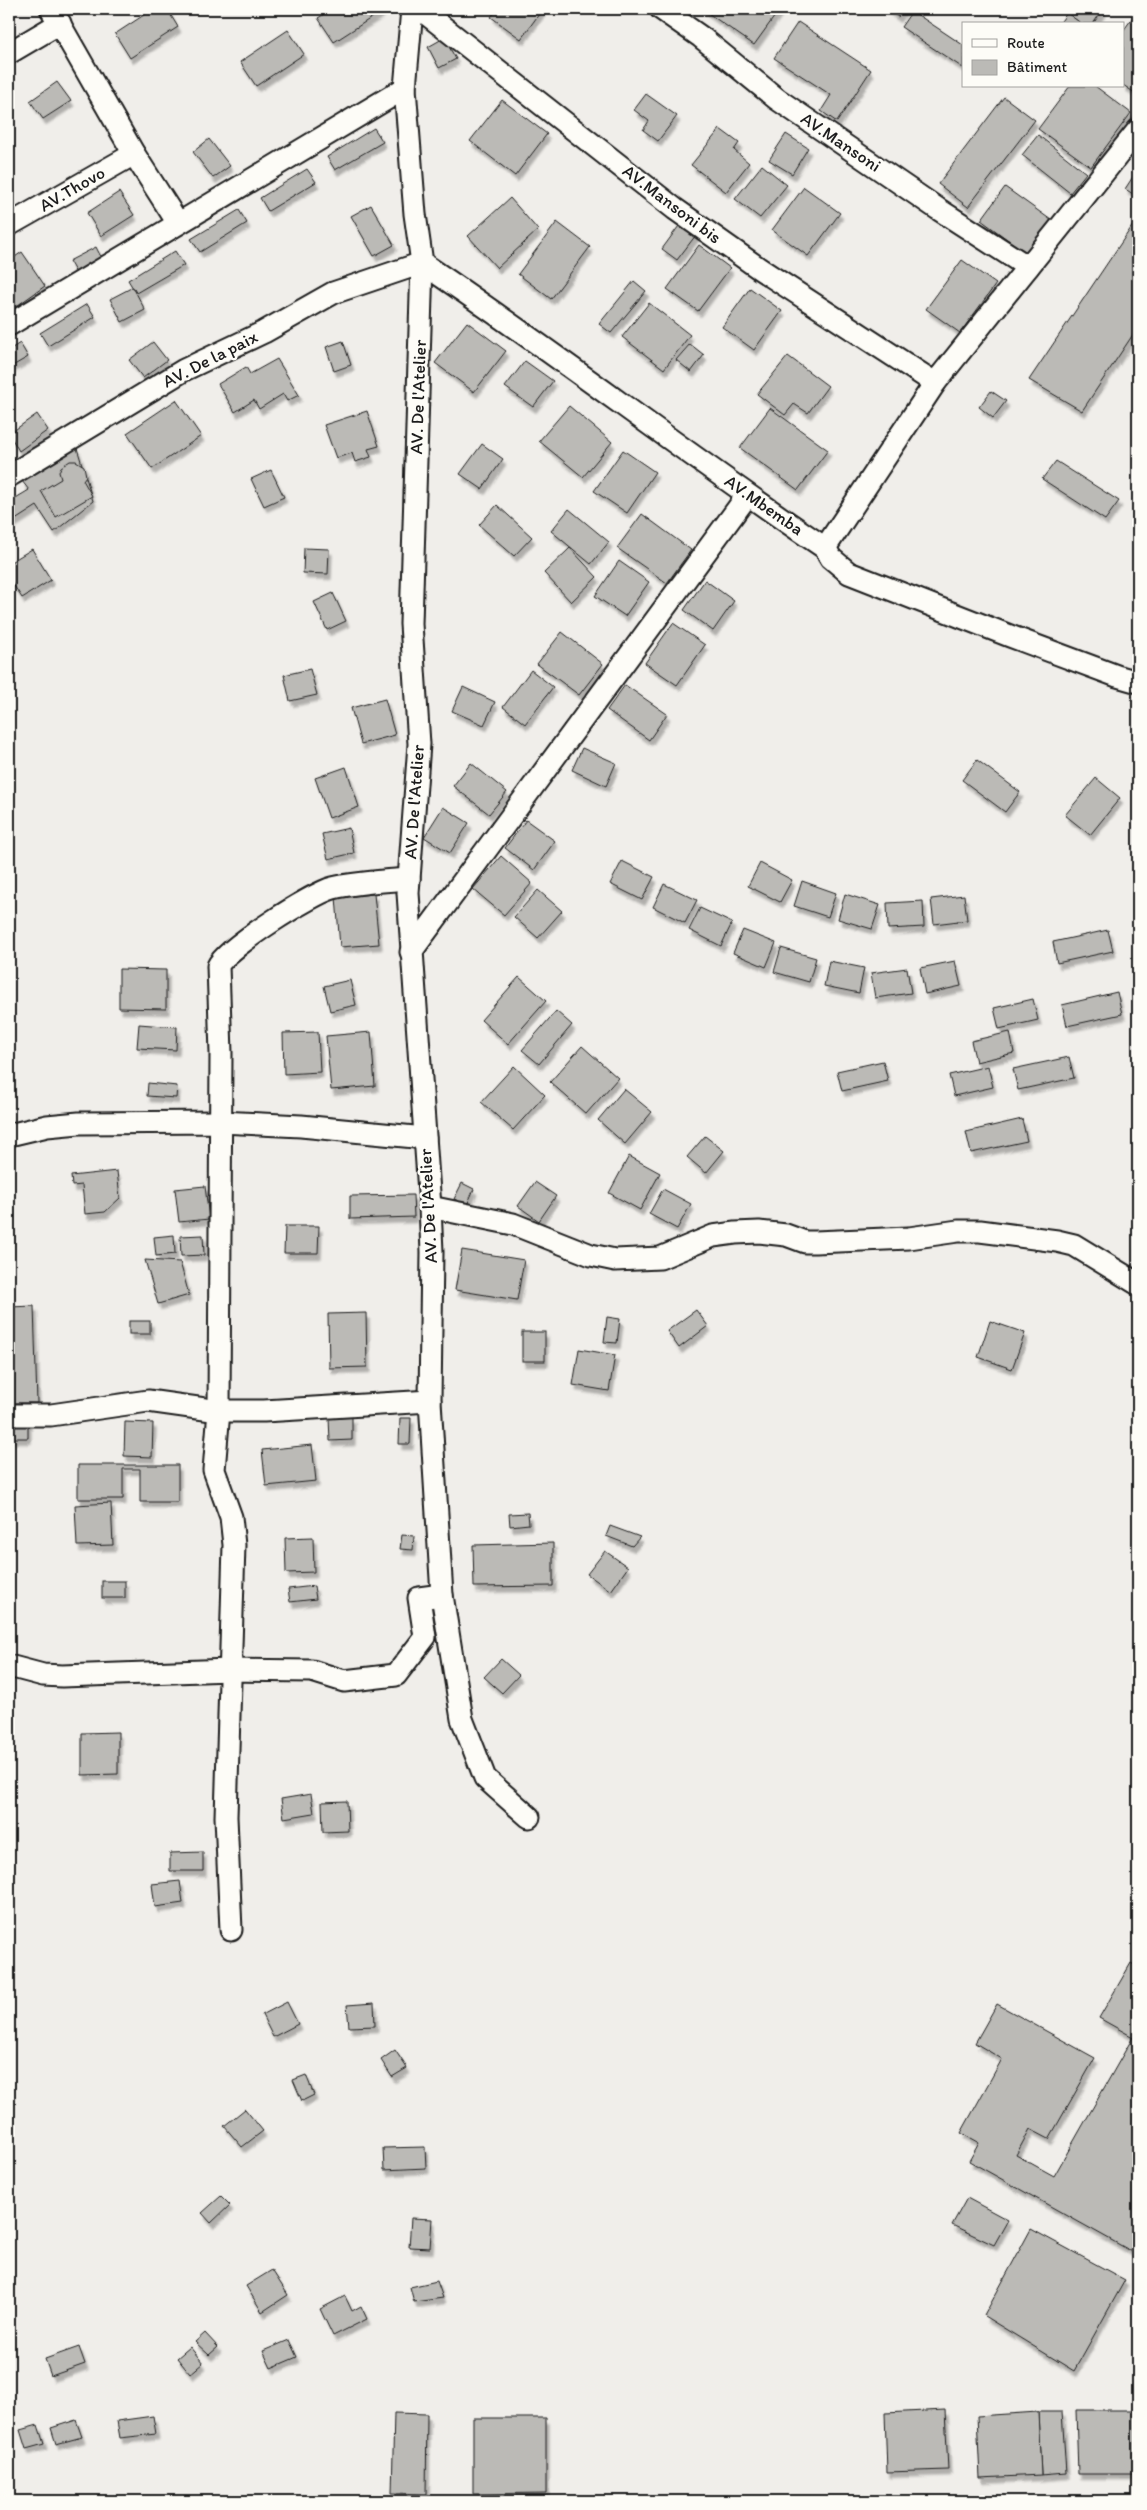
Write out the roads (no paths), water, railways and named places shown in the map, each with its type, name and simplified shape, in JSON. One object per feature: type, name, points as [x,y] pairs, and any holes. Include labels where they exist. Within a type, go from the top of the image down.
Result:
[{"type":"street","name":"AV. De l'Atelier","points":[[412,9],[405,88],[415,214],[422,263],[411,624],[419,744],[409,878],[411,952],[430,1206],[430,1401],[442,1595],[462,1719],[485,1778],[529,1817]]},
{"type":"street","name":"AV.Mansoni bis","points":[[420,9],[675,208],[760,269],[935,383]]},
{"type":"street","name":"AV.Mansoni","points":[[661,9],[701,37],[777,99],[1028,267]]},
{"type":"street","points":[[9,53],[56,16],[134,154],[178,223]]},
{"type":"street","points":[[9,325],[405,88]]},
{"type":"street","points":[[825,548],[935,383],[1138,130]]},
{"type":"street","name":"AV.Thovo","points":[[9,225],[134,154]]},
{"type":"street","name":"AV. De la paix","points":[[9,476],[184,370],[264,332],[333,292],[422,263]]},
{"type":"street","name":"AV.Mbemba","points":[[422,263],[502,317],[747,496],[825,548],[831,558],[849,573],[993,630],[1138,682]]},
{"type":"street","points":[[411,952],[747,496]]},
{"type":"street","points":[[231,1930],[226,1817],[234,1545],[231,1517],[214,1470],[219,1411],[220,1122],[218,966],[223,957],[304,901],[331,888],[409,878]]},
{"type":"street","points":[[9,1135],[47,1126],[79,1122],[220,1122],[301,1126],[425,1138]]},
{"type":"street","points":[[430,1206],[513,1224],[591,1255],[615,1260],[660,1258],[713,1236],[735,1233],[786,1235],[805,1242],[815,1242],[909,1238],[938,1232],[980,1232],[1057,1241],[1074,1245],[1138,1284]]},
{"type":"street","points":[[9,1415],[51,1415],[148,1401],[219,1411],[264,1411],[430,1401]]},
{"type":"street","points":[[9,1666],[62,1676],[230,1670],[312,1671],[344,1681],[396,1674],[425,1637],[419,1598],[442,1595]]}]
